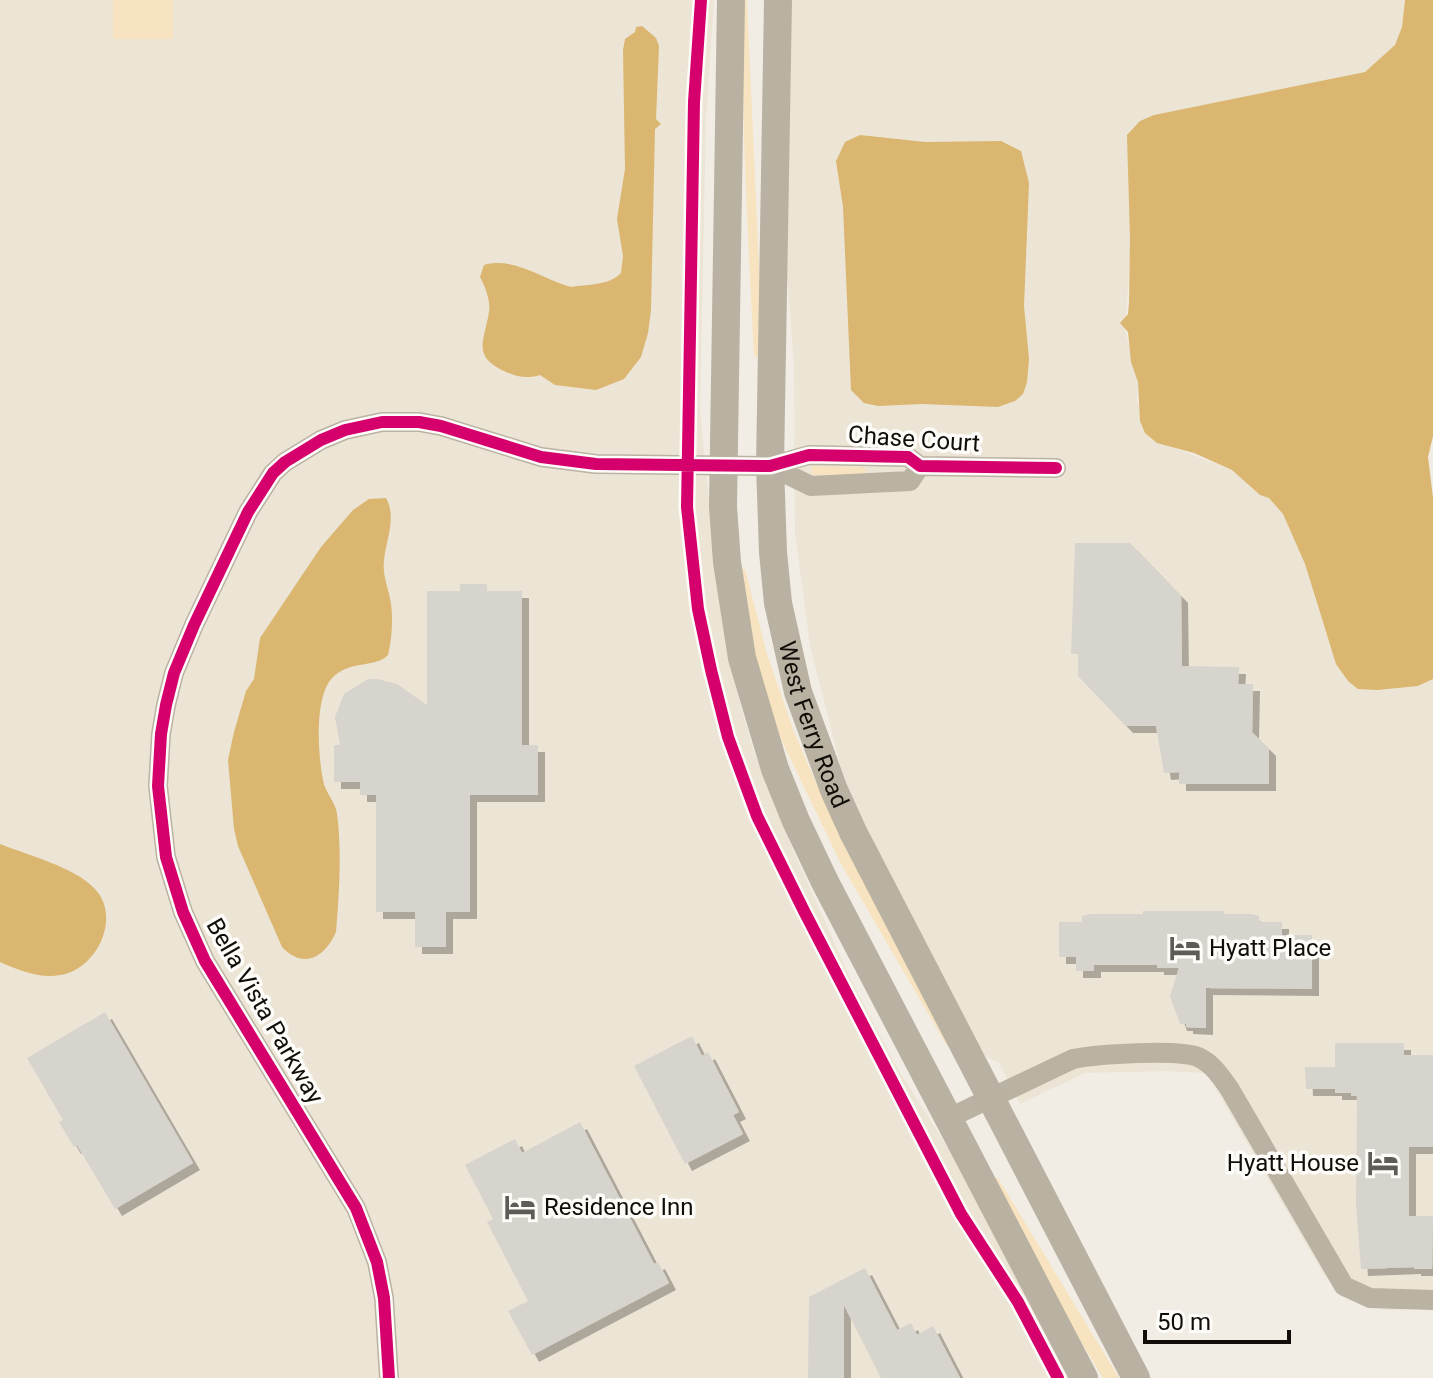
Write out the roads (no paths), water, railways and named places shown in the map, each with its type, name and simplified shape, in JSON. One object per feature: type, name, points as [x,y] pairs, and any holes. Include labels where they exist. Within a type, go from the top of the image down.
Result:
[{"type":"main road","name":"West Ferry Road","points":[[731,0],[722,465],[727,562],[739,644],[775,769],[825,882],[1084,1378]]},
{"type":"main road","name":"West Ferry Road","points":[[778,0],[770,466],[778,603],[798,692],[834,790],[865,856],[1136,1378]]},
{"type":"street","name":"Bella Vista Parkway","points":[[389,1378],[384,1298],[377,1262],[356,1208],[205,961],[183,912],[166,857],[159,814],[158,764],[174,673],[236,535],[260,491],[285,462],[321,440],[345,430],[382,422],[419,422],[559,460],[596,464],[722,465]]},
{"type":"street","name":"Chase Court","points":[[722,465],[770,466],[809,455],[908,457],[920,466],[1056,468]]},
{"type":"street","name":"Chase Court","points":[[770,466],[811,486],[910,481],[920,466]]},
{"type":"street","points":[[949,1118],[1073,1059],[1166,1054],[1197,1057],[1209,1064],[1229,1088],[1344,1286],[1370,1298],[1433,1300]]},
{"type":"place","name":"Hyatt Place","points":[[1185,948]]},
{"type":"place","name":"Hyatt House","points":[[1383,1163]]},
{"type":"place","name":"Residence Inn","points":[[520,1207]]}]
